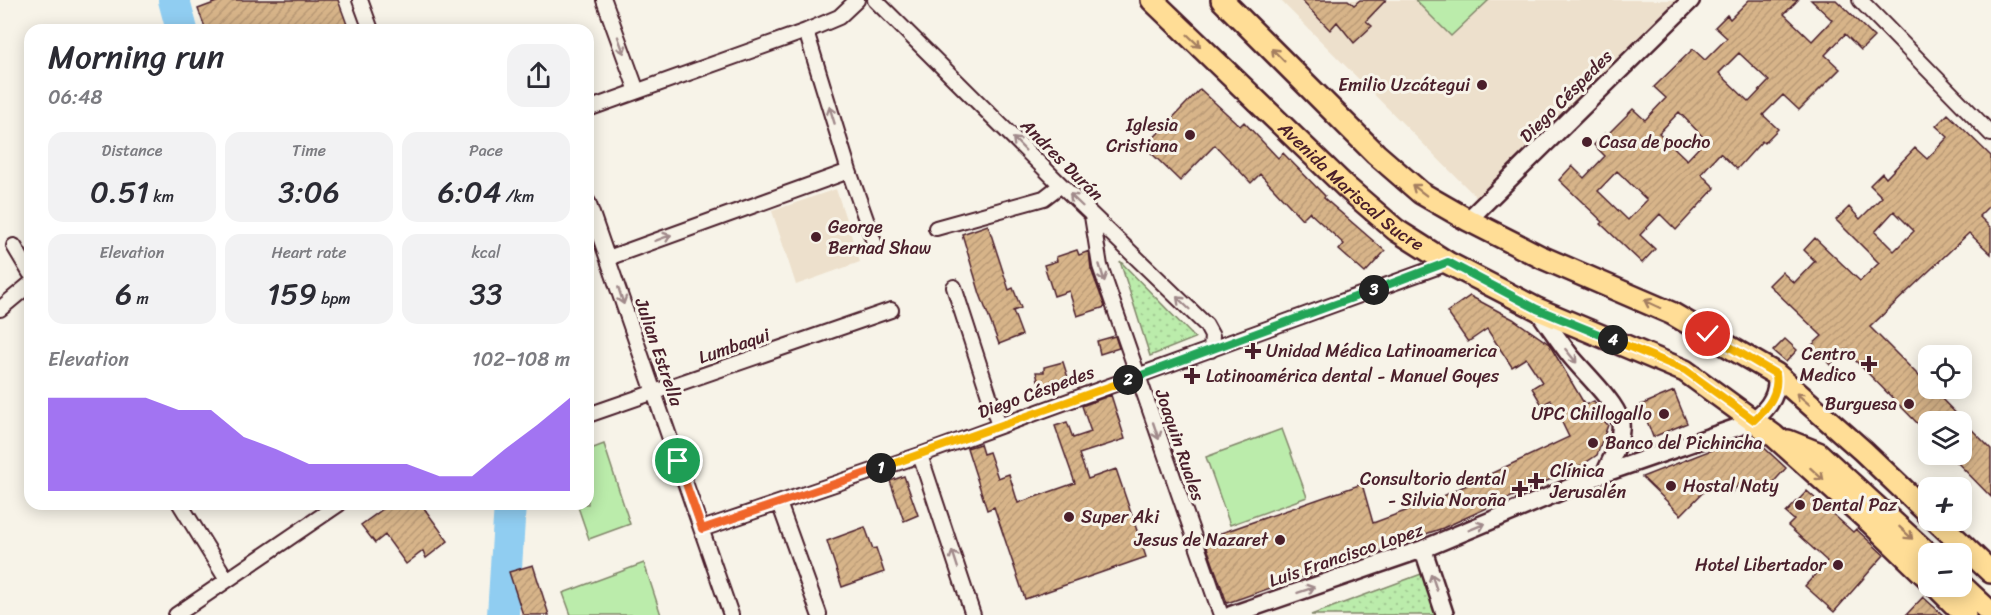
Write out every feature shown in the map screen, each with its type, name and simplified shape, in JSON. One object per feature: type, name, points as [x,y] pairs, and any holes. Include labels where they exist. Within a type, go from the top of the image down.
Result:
[{"type":"main road","name":"Avenida Mariscal Sucre","points":[[1152,0],[1346,188],[1396,230],[1448,262],[1537,309],[1685,370],[1773,435],[1918,568]]},
{"type":"main road","points":[[1222,0],[1376,154],[1421,192],[1468,220],[1541,257],[1661,308],[1776,374],[1918,504]]},
{"type":"main road","points":[[1773,435],[1818,453],[1918,545]]},
{"type":"main road","points":[[1948,531],[1991,572]]},
{"type":"main road","points":[[1972,595],[1991,613]]},
{"type":"main road","points":[[1947,597],[1965,615]]},
{"type":"street","points":[[360,0],[370,24]]},
{"type":"street","points":[[604,0],[637,91]]},
{"type":"street","points":[[594,107],[806,31],[839,17],[857,0]]},
{"type":"street","name":"Andres Durán","points":[[875,0],[1092,216],[1206,325],[1212,336],[1211,350]]},
{"type":"street","name":"Diego Céspedes","points":[[1468,220],[1691,0]]},
{"type":"street","points":[[1860,0],[1991,134]]},
{"type":"street","points":[[806,31],[849,171],[876,248]]},
{"type":"street","points":[[608,258],[849,171]]},
{"type":"street","points":[[936,228],[1044,198],[1061,185]]},
{"type":"street","name":"Joaquin Ruales","points":[[1092,216],[1100,266],[1221,615]]},
{"type":"street","name":"Julian Estrella","points":[[594,219],[731,615]]},
{"type":"street","points":[[14,246],[24,263]]},
{"type":"street","name":"Diego Céspedes","points":[[702,529],[920,455],[1448,262]]},
{"type":"street","points":[[954,287],[999,426]]},
{"type":"street","points":[[0,309],[24,289]]},
{"type":"street","points":[[1537,309],[1569,354],[1610,402],[1620,420],[1618,443],[1605,473]]},
{"type":"street","name":"Lumbaqui","points":[[594,413],[891,310]]},
{"type":"street","name":"Luis Francisco Lopez","points":[[1230,615],[1423,549],[1605,473],[1754,420],[1773,399],[1776,374]]},
{"type":"street","points":[[920,455],[973,615]]},
{"type":"street","points":[[779,503],[819,614]]},
{"type":"street","points":[[184,510],[227,580]]},
{"type":"street","points":[[176,615],[330,510]]},
{"type":"street","points":[[1423,549],[1445,615]]},
{"type":"shaded area","name":"Emilio Uzcátegui","points":[[1280,0],[1688,0],[1480,201]]},
{"type":"shaded area","name":"George Bernad Shaw","points":[[836,189],[860,262],[796,285],[772,211]]},
{"type":"green space","points":[[1415,0],[1489,0],[1451,36]]},
{"type":"green space","points":[[1120,261],[1195,338],[1150,356]]},
{"type":"green space","points":[[1282,429],[1307,497],[1230,525],[1206,457]]},
{"type":"green space","points":[[604,444],[630,524],[589,539],[579,510],[594,510],[594,448]]},
{"type":"green space","points":[[644,563],[661,615],[571,615],[563,593]]},
{"type":"green space","points":[[1424,573],[1439,615],[1311,615]]},
{"type":"building","points":[[222,0],[338,0],[347,24],[204,24],[198,9]]},
{"type":"building","points":[[1301,0],[1348,0],[1354,5],[1360,0],[1386,0],[1366,21],[1372,26],[1354,43],[1337,22],[1330,30]]},
{"type":"building","points":[[1749,0],[1798,0],[1784,14],[1812,41],[1832,20],[1811,0],[1836,0],[1874,37],[1861,50],[1845,34],[1825,55],[1840,69],[1799,110],[1783,95],[1763,115],[1778,129],[1764,143],[1762,141],[1737,169],[1720,153],[1701,174],[1715,188],[1676,230],[1660,214],[1640,235],[1655,249],[1642,263],[1559,180],[1572,166],[1584,178],[1605,156],[1594,145],[1605,133],[1607,135],[1633,109],[1645,120],[1666,98],[1654,87],[1693,49],[1705,60],[1727,38],[1715,27],[1727,15],[1730,19]],"holes":[[[1739,53],[1769,81],[1749,102],[1719,73]],[[1679,112],[1706,140],[1687,160],[1659,133]],[[1617,171],[1647,200],[1628,220],[1598,191]]]},
{"type":"building","points":[[1200,89],[1240,126],[1244,122],[1278,158],[1283,153],[1325,196],[1324,198],[1385,251],[1365,273],[1339,250],[1344,244],[1309,212],[1302,219],[1260,174],[1251,183],[1215,145],[1180,181],[1145,147]]},
{"type":"building","points":[[1948,114],[1991,156],[1991,204],[1979,216],[1991,228],[1991,254],[1969,233],[1870,327],[1918,375],[1918,399],[1942,399],[1954,411],[1918,411],[1918,424],[1845,350],[1830,365],[1812,345],[1822,336],[1769,285],[1782,272],[1794,283],[1815,261],[1804,250],[1815,238],[1860,281],[1879,263],[1836,220],[1849,207],[1860,219],[1882,197],[1870,185],[1882,173],[1886,178],[1915,148],[1927,159],[1948,137],[1936,126]],"holes":[[[1894,211],[1914,231],[1894,251],[1875,232]]]},
{"type":"building","points":[[988,225],[1009,290],[1013,288],[1021,308],[1013,311],[1022,335],[999,344],[980,294],[962,234]]},
{"type":"building","points":[[1077,250],[1079,255],[1089,251],[1091,269],[1105,307],[1077,316],[1069,291],[1054,296],[1044,265],[1057,261],[1056,257]]},
{"type":"building","points":[[1470,296],[1513,319],[1549,344],[1585,405],[1594,401],[1608,425],[1597,455],[1582,465],[1443,528],[1227,603],[1204,539],[1362,484],[1373,523],[1435,500],[1569,437],[1551,400],[1542,405],[1532,388],[1542,382],[1526,358],[1512,367],[1487,329],[1468,342],[1447,312]]},
{"type":"building","points":[[1115,336],[1119,348],[1100,354],[1097,341]]},
{"type":"building","points":[[1785,339],[1797,350],[1786,362],[1773,351]]},
{"type":"building","points":[[1063,362],[1070,384],[1041,392],[1036,372],[1044,372],[1044,367]]},
{"type":"building","name":"UPC Chillogallo","points":[[1674,391],[1687,423],[1653,437],[1641,405]]},
{"type":"building","points":[[1111,395],[1125,439],[1079,454],[1088,479],[1116,469],[1146,557],[1025,599],[994,507],[987,510],[967,448],[980,444],[983,454],[989,452],[998,478],[1009,474],[1018,503],[1075,483],[1055,426],[1067,422],[1073,438],[1091,432],[1082,406]]},
{"type":"building","points":[[1972,430],[1991,449],[1991,497],[1960,465],[1972,465]]},
{"type":"building","points":[[1742,438],[1759,443],[1786,468],[1762,495],[1744,479],[1731,493],[1716,479],[1681,515],[1642,477]]},
{"type":"building","points":[[904,476],[918,515],[904,521],[890,481]]},
{"type":"building","points":[[1807,491],[1853,532],[1856,529],[1884,555],[1834,612],[1805,586],[1827,561],[1788,526],[1794,520],[1786,513]]},
{"type":"building","points":[[382,510],[425,510],[448,541],[426,558],[423,551],[406,564],[385,535],[375,543],[361,525]]},
{"type":"building","points":[[865,527],[873,549],[876,548],[884,572],[842,587],[827,541]]},
{"type":"building","points":[[533,565],[549,615],[523,615],[509,572]]},
{"type":"building","points":[[1923,597],[1943,615],[1906,615]]},
{"type":"waterway","points":[[174,0],[180,24]]},
{"type":"waterway","points":[[503,615],[510,510]]},
{"type":"place","name":"Emilio Uzcátegui","points":[[1482,85]]},
{"type":"place","name":"Iglesia Cristiana","points":[[1190,135]]},
{"type":"place","name":"Casa de pocho","points":[[1587,142]]},
{"type":"place","name":"George Bernad Shaw","points":[[816,237]]},
{"type":"place","name":"Unidad Médica Latinoamerica","points":[[1253,351]]},
{"type":"place","name":"Centro Medico","points":[[1869,364]]},
{"type":"place","name":"Latinoamérica dental - Manuel Goyes","points":[[1192,376]]},
{"type":"place","name":"Burguesa","points":[[1909,404]]},
{"type":"place","name":"UPC Chillogallo","points":[[1664,414]]},
{"type":"place","name":"Banco del Pichincha","points":[[1593,443]]},
{"type":"place","name":"Clínica Jerusalén","points":[[1536,481]]},
{"type":"place","name":"Hostal Naty","points":[[1671,486]]},
{"type":"place","name":"Consultorio dental - Silvia Noroña","points":[[1520,489]]},
{"type":"place","name":"Dental Paz","points":[[1800,505]]},
{"type":"place","name":"Super Aki","points":[[1069,517]]},
{"type":"place","name":"Jesus de Nazaret","points":[[1280,540]]},
{"type":"place","name":"Hotel Libertador","points":[[1838,565]]},
{"type":"route","points":[[678,461],[702,529],[920,455],[1448,262],[1537,309],[1685,370],[1754,420],[1773,399],[1777,382],[1776,374],[1708,334]]}]
